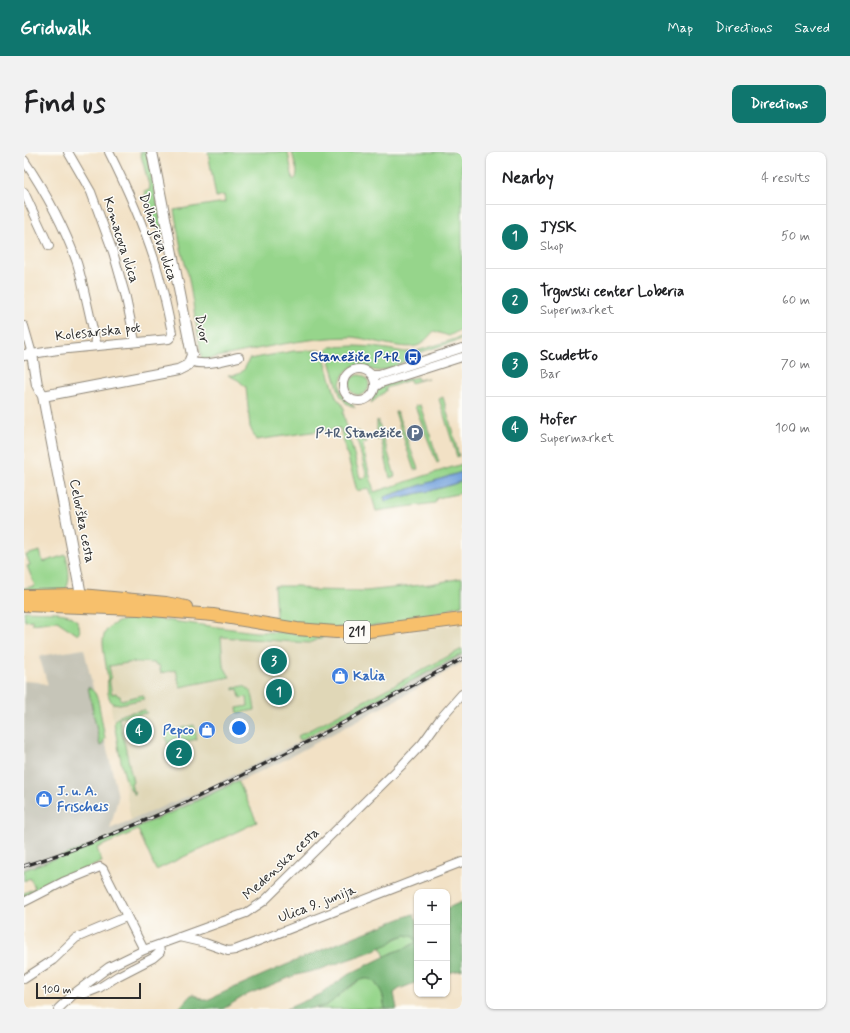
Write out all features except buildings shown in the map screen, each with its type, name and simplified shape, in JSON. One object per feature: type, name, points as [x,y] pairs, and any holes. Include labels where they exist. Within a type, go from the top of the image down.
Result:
[{"type":"main road","name":"211","points":[[24,596],[83,601],[166,603],[199,609],[214,615],[297,629],[354,632],[462,619]]},
{"type":"main road","name":"211","points":[[24,605],[83,601]]},
{"type":"street","name":"Komacova ulica","points":[[68,152],[91,192],[113,252],[125,294],[135,341]]},
{"type":"street","name":"Dolharjeva ulica","points":[[109,152],[130,195],[154,259],[172,333]]},
{"type":"street","name":"Dvor","points":[[43,396],[178,370],[185,367],[190,361],[192,355],[186,322],[152,152]]},
{"type":"street","points":[[24,160],[47,195],[77,263],[97,346]]},
{"type":"street","points":[[24,192],[49,246]]},
{"type":"street","points":[[24,326],[28,355]]},
{"type":"street","name":"Kolesarska pot","points":[[28,355],[135,341],[168,339],[171,337],[172,333]]},
{"type":"street","points":[[462,348],[379,375],[372,375],[363,370],[352,371],[345,379],[344,390],[350,398],[359,401],[366,400],[371,396],[375,387],[381,383],[462,357]]},
{"type":"street","name":"Celovška cesta","points":[[28,355],[37,385],[43,396],[83,601]]},
{"type":"street","points":[[190,361],[195,364],[204,364],[239,357]]},
{"type":"street","points":[[372,375],[375,387]]},
{"type":"street","name":"Medenska cesta","points":[[58,1009],[76,992],[110,967],[144,950],[246,913],[264,901],[403,764],[422,744],[440,719],[462,694]]},
{"type":"street","name":"Ulica 9. junija","points":[[179,937],[205,943],[228,951],[235,950],[462,862]]},
{"type":"street","points":[[24,902],[63,882],[100,867],[106,872],[126,917],[144,950]]},
{"type":"street","points":[[24,979],[52,960],[76,938],[126,917]]},
{"type":"street","points":[[76,992],[84,994],[94,990],[153,958],[160,952],[159,945]]},
{"type":"shaded area","points":[[462,624],[462,649],[298,736],[300,740],[251,766],[180,800],[131,820],[111,708],[104,641],[282,632],[323,637],[353,638],[410,632]]},
{"type":"shaded area","points":[[84,649],[118,798],[110,829],[207,788],[324,729],[462,654],[462,663],[282,761],[198,801],[95,844],[24,870],[24,681],[38,682],[48,685],[39,656]]},
{"type":"green space","points":[[140,152],[147,152],[164,235],[160,235],[144,191],[150,189]]},
{"type":"green space","points":[[208,152],[288,152],[293,180],[296,178],[297,172],[292,152],[462,152],[462,329],[449,336],[434,331],[421,344],[407,347],[352,337],[315,339],[202,360],[189,279],[181,248],[174,210],[225,202],[224,195],[216,197]]},
{"type":"green space","points":[[462,337],[462,339],[410,356],[411,359],[391,368],[376,371],[359,366],[349,369],[343,376],[340,385],[344,397],[355,408],[346,403],[340,395],[327,350],[330,347],[355,346],[374,347],[406,352],[417,351]]},
{"type":"green space","points":[[321,350],[336,397],[342,404],[345,411],[343,412],[360,478],[367,477],[355,432],[359,431],[361,440],[367,441],[362,444],[374,492],[462,464],[462,472],[384,497],[385,501],[434,490],[462,481],[462,493],[437,498],[435,503],[376,511],[368,488],[357,491],[340,428],[256,440],[250,427],[246,387],[238,380],[228,375],[236,375],[242,372],[249,359],[294,351]]},
{"type":"green space","points":[[355,375],[363,375],[369,381],[369,389],[363,395],[355,395],[349,389],[349,381]]},
{"type":"green space","points":[[417,377],[418,380],[428,378],[411,383],[410,380],[386,388],[386,391],[371,403],[373,396],[383,387],[396,381]]},
{"type":"green space","points":[[443,397],[459,456],[457,457],[439,399]]},
{"type":"green space","points":[[420,405],[439,462],[437,463],[415,406]]},
{"type":"green space","points":[[395,412],[397,412],[418,469],[414,470]]},
{"type":"green space","points":[[377,420],[395,476],[390,478],[381,439],[377,440]]},
{"type":"green space","points":[[40,551],[43,562],[66,555],[69,578],[65,591],[24,593],[24,588],[35,586],[27,566],[30,565],[26,555]]},
{"type":"green space","points":[[462,578],[462,605],[451,608],[447,612],[433,613],[429,620],[391,625],[333,628],[273,621],[276,614],[274,586],[299,586],[310,590],[366,591],[430,584]]},
{"type":"green space","points":[[24,611],[58,612],[68,615],[74,618],[78,623],[80,629],[78,635],[57,621],[33,624],[32,620],[25,621]]},
{"type":"green space","points":[[141,617],[255,632],[282,632],[323,637],[309,643],[221,637],[223,665],[230,677],[180,687],[176,670],[161,673],[159,665],[156,665],[155,663],[134,662],[109,666],[111,676],[109,680],[112,694],[116,693],[120,696],[121,700],[143,695],[144,699],[120,704],[112,703],[108,692],[108,677],[103,646],[104,635],[111,626],[116,623]]},
{"type":"green space","points":[[462,649],[462,654],[300,740],[298,736]]},
{"type":"green space","points":[[243,686],[251,693],[255,710],[238,713],[237,708],[248,706],[247,697],[240,698],[238,689],[233,690],[233,688]]},
{"type":"green space","points":[[88,687],[95,693],[98,700],[105,738],[100,746]]},
{"type":"green space","points":[[145,710],[147,713],[119,718],[133,782],[131,783],[133,792],[124,772],[114,723],[116,719],[123,715]]},
{"type":"green space","points":[[194,725],[197,739],[168,746],[165,732]]},
{"type":"green space","points":[[238,781],[257,822],[156,870],[138,830],[97,848],[102,862],[78,872],[24,899],[24,893],[35,888],[30,878],[24,881],[24,870],[95,844],[171,813]]},
{"type":"green space","points":[[462,902],[462,970],[450,972],[450,925],[450,907]]},
{"type":"green space","points":[[413,914],[414,916],[414,937],[406,935],[396,938],[389,944],[370,952],[321,969],[296,975],[246,995],[223,1009],[178,1009],[193,994],[203,1000],[207,1000],[361,934]]},
{"type":"green space","points":[[406,935],[414,937],[414,943],[385,957],[381,947]]},
{"type":"green space","points":[[414,943],[414,983],[399,989],[394,993],[397,1009],[385,1009],[383,995],[379,987],[370,980],[364,979],[357,981],[331,1003],[325,1006],[286,1009],[321,994],[349,974],[394,952]]},
{"type":"green space","points":[[368,978],[373,980],[382,992],[385,1009],[316,1009],[326,1005],[361,979]]},
{"type":"water","points":[[462,472],[462,481],[434,490],[385,501],[384,497]]},
{"type":"railway","points":[[24,866],[138,824],[193,799],[248,773],[462,659]]},
{"type":"place","name":"Stanežiče P+R","points":[[413,357]]},
{"type":"place","name":"P+R Stanežiče","points":[[415,433]]},
{"type":"place","name":"Scudetto","points":[[274,661]]},
{"type":"place","name":"Kalia","points":[[340,676]]},
{"type":"place","name":"JYSK","points":[[279,692]]},
{"type":"place","name":"Pepco","points":[[207,730]]},
{"type":"place","name":"Hofer","points":[[139,731]]},
{"type":"place","name":"Trgovski center Loberia","points":[[179,753]]},
{"type":"place","name":"J. u. A. Frischeis","points":[[44,799]]}]
